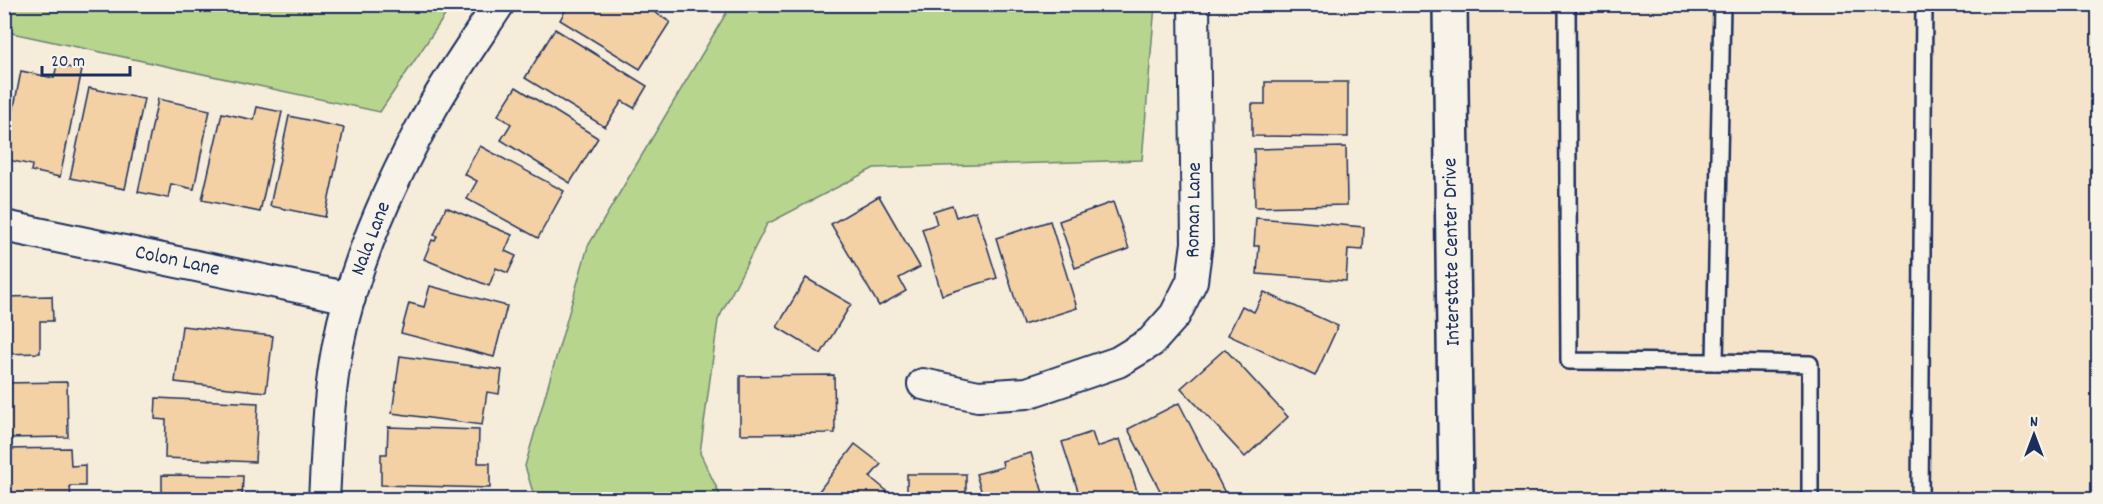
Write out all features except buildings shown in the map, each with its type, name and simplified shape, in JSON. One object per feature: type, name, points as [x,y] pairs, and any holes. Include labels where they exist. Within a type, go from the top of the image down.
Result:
[{"type":"street","name":"Nala Lane","points":[[324,500],[327,438],[338,345],[365,248],[433,106],[499,4]]},
{"type":"street","name":"Roman Lane","points":[[923,384],[978,396],[1027,393],[1118,362],[1151,342],[1175,315],[1192,281],[1197,243],[1194,4]]},
{"type":"street","name":"Interstate Center Drive","points":[[1450,4],[1456,500]]},
{"type":"street","name":"Colon Lane","points":[[4,226],[350,298]]},
{"type":"lane","points":[[1567,4],[1569,361],[1810,364],[1810,500]]},
{"type":"lane","points":[[1715,362],[1722,4]]},
{"type":"lane","points":[[1920,500],[1924,4]]},
{"type":"shaded area","points":[[1466,5],[2098,5],[2098,499],[1473,499]]},
{"type":"green space","points":[[4,5],[452,5],[380,112],[5,33]]},
{"type":"green space","points":[[731,5],[1155,5],[1142,160],[874,168],[767,224],[718,320],[700,453],[722,499],[535,499],[525,466],[588,246]]}]
